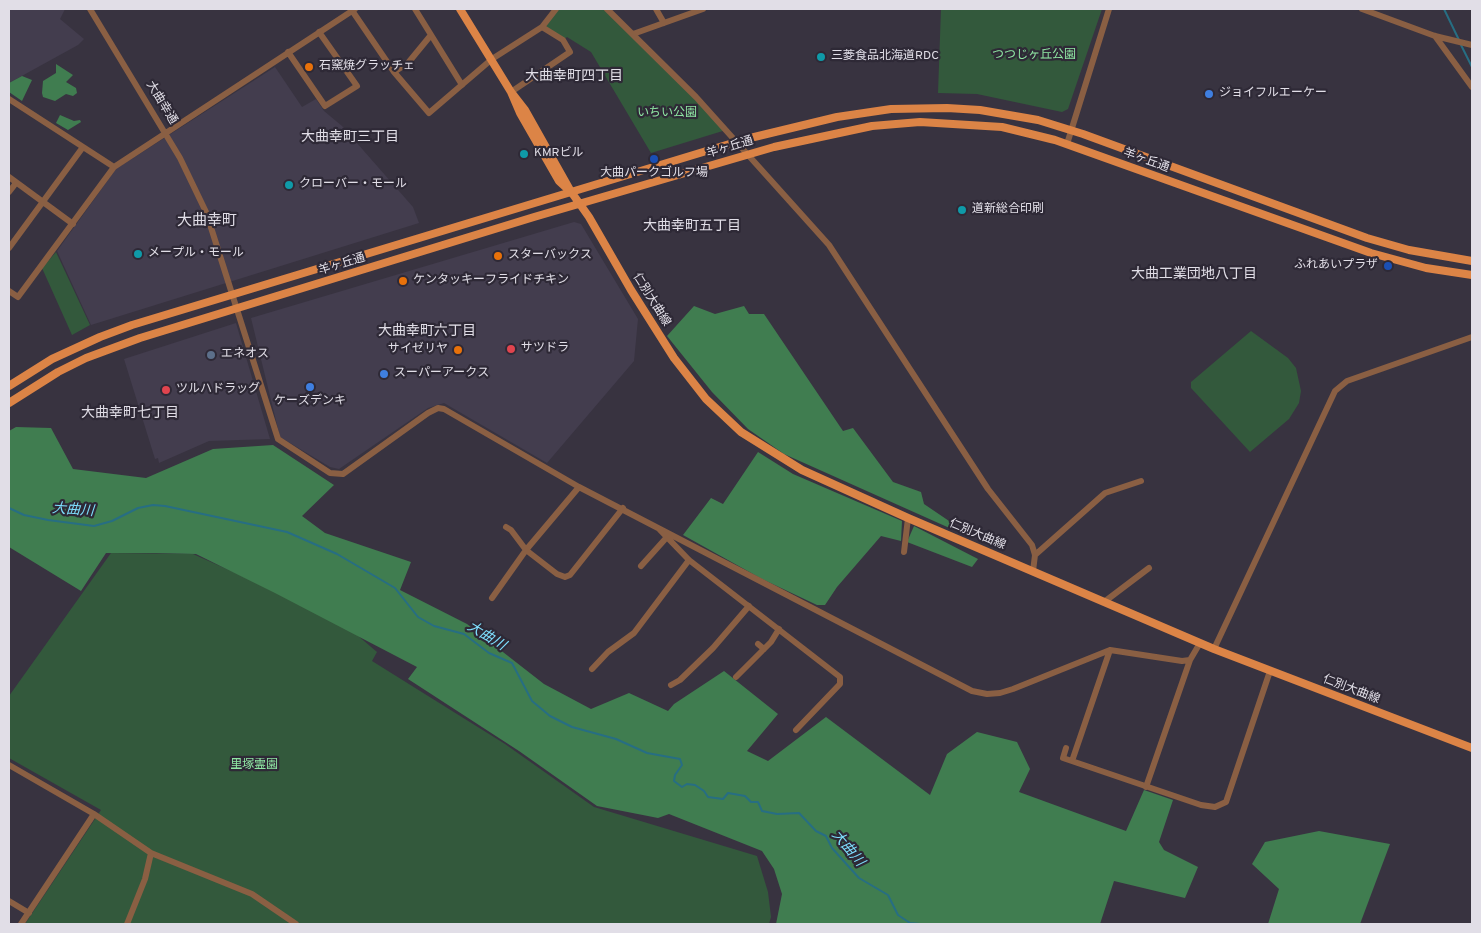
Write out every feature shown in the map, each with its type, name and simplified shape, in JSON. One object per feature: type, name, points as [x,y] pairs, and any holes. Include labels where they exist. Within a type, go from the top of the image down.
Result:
[{"type":"main road","name":"仁別大曲線","points":[[460,9],[511,92],[520,113],[559,181],[572,193],[580,204],[674,358],[706,399],[741,432],[802,470],[908,518],[1214,649],[1472,748]]},
{"type":"main road","name":"羊ヶ丘通","points":[[9,386],[52,359],[100,337],[232,295],[737,142],[837,117],[891,109],[947,108],[980,110],[1038,120],[1071,130],[1282,208],[1409,250],[1472,261]]},
{"type":"main road","name":"羊ヶ丘通","points":[[9,403],[36,385],[86,358],[140,338],[747,155],[841,132],[920,122],[1002,127],[1067,144],[1277,221],[1394,260],[1472,275]]},
{"type":"street","name":"大曲幸通","points":[[90,9],[166,133],[192,181],[207,215],[278,439],[330,473],[343,474],[438,408],[456,415],[580,487]]},
{"type":"street","points":[[9,291],[18,297],[114,167],[353,9],[394,72],[429,113],[492,59],[542,27],[556,9]]},
{"type":"street","points":[[415,9],[462,85]]},
{"type":"street","points":[[607,9],[696,97],[829,245],[988,489],[1032,545],[1035,555],[1033,571]]},
{"type":"street","points":[[656,9],[664,23]]},
{"type":"street","points":[[633,34],[699,9]]},
{"type":"street","points":[[1067,144],[1109,9]]},
{"type":"street","points":[[1362,9],[1435,36],[1472,46]]},
{"type":"street","points":[[511,92],[570,52],[563,40],[542,27]]},
{"type":"street","points":[[288,52],[324,106],[357,86],[319,32]]},
{"type":"street","points":[[394,72],[408,62],[431,35]]},
{"type":"street","points":[[1435,36],[1472,87]]},
{"type":"street","points":[[9,99],[114,167]]},
{"type":"street","points":[[9,248],[83,147]]},
{"type":"street","points":[[9,177],[73,224]]},
{"type":"street","points":[[9,192],[16,183]]},
{"type":"street","points":[[1214,649],[1336,392],[1348,381],[1472,337]]},
{"type":"street","points":[[1035,555],[1105,493],[1141,480]]},
{"type":"street","points":[[492,598],[526,550],[580,487],[972,691],[1000,694],[1110,650],[1182,661],[1190,660]]},
{"type":"street","points":[[506,527],[526,550],[557,574],[565,577],[570,575],[623,508]]},
{"type":"street","points":[[904,552],[908,518]]},
{"type":"street","points":[[656,525],[689,560],[840,677],[840,684],[796,730]]},
{"type":"street","points":[[641,566],[667,537]]},
{"type":"street","points":[[592,668],[608,652],[634,633],[689,560]]},
{"type":"street","points":[[1104,602],[1149,568]]},
{"type":"street","points":[[671,685],[713,648],[749,606]]},
{"type":"street","points":[[736,677],[776,637],[778,629]]},
{"type":"street","points":[[1146,787],[1190,660],[1200,643]]},
{"type":"street","points":[[758,644],[764,649]]},
{"type":"street","points":[[1072,761],[1110,650]]},
{"type":"street","points":[[1066,748],[1063,758],[1201,805],[1215,807],[1226,802],[1270,671]]},
{"type":"street","points":[[9,765],[94,814],[152,853],[252,894],[296,924]]},
{"type":"street","points":[[21,924],[94,814]]},
{"type":"street","points":[[127,924],[152,853]]},
{"type":"street","points":[[9,900],[28,913]]},
{"type":"shaded area","points":[[9,9],[65,9],[60,19],[84,39],[78,45],[9,83]]},
{"type":"shaded area","points":[[275,67],[302,107],[316,99],[324,111],[342,126],[413,207],[419,223],[91,325],[57,251],[116,169]]},
{"type":"shaded area","points":[[574,222],[581,224],[638,319],[634,361],[547,463],[444,403],[428,408],[339,469],[330,467],[280,437],[251,318]]},
{"type":"shaded area","points":[[236,323],[270,439],[209,441],[159,463],[158,458],[155,459],[124,359]]},
{"type":"green space","name":"いちい公園","points":[[556,9],[607,9],[726,130],[651,153],[591,52],[567,37],[563,40],[542,27]]},
{"type":"green space","name":"つつじヶ丘公園","points":[[941,9],[1102,9],[1068,109],[1062,112],[977,94],[938,93]]},
{"type":"green space","points":[[56,64],[73,75],[66,82],[76,88],[77,93],[73,96],[66,94],[55,101],[43,97],[42,93],[43,81],[56,73]]},
{"type":"green space","points":[[22,76],[32,80],[22,101],[9,92],[9,83]]},
{"type":"green space","points":[[60,115],[74,121],[80,120],[81,122],[68,130],[56,123]]},
{"type":"green space","points":[[56,252],[90,325],[72,335],[42,268]]},
{"type":"green space","points":[[694,306],[715,314],[744,306],[749,314],[764,314],[843,431],[853,428],[893,482],[921,492],[924,504],[952,523],[954,530],[784,454],[748,429],[712,392],[667,336]]},
{"type":"green space","points":[[1251,331],[1288,358],[1296,368],[1301,391],[1299,403],[1289,419],[1250,452],[1191,388],[1191,382]]},
{"type":"green space","points":[[16,427],[51,428],[73,469],[146,478],[213,449],[273,445],[334,485],[302,516],[325,533],[411,562],[400,590],[467,624],[544,684],[591,709],[629,693],[668,711],[674,704],[724,671],[778,714],[747,751],[768,761],[826,717],[930,795],[947,754],[977,732],[1017,742],[1030,769],[1019,792],[1126,831],[1144,790],[1173,800],[1159,842],[1164,850],[1198,867],[1185,898],[1114,881],[1100,924],[776,924],[782,894],[774,869],[762,851],[669,814],[658,818],[597,806],[519,751],[408,679],[417,667],[196,554],[106,553],[81,591],[9,547],[9,431]]},
{"type":"green space","points":[[758,452],[793,474],[902,521],[901,541],[881,536],[837,587],[825,605],[817,605],[762,579],[683,535],[711,498],[723,504]]},
{"type":"green space","points":[[914,526],[978,559],[972,567],[907,542]]},
{"type":"green space","name":"里塚霊園","points":[[111,553],[193,554],[258,583],[350,629],[377,652],[372,661],[505,744],[594,807],[757,856],[768,892],[771,917],[769,924],[25,924],[101,810],[9,758],[9,696]]},
{"type":"green space","points":[[1319,831],[1390,844],[1360,924],[1268,924],[1279,889],[1252,864],[1265,842]]},
{"type":"waterway","points":[[1444,9],[1459,40]]},
{"type":"waterway","points":[[1461,45],[1472,67]]},
{"type":"waterway","name":"大曲川","points":[[9,508],[24,515],[94,526],[112,521],[138,508],[153,505],[165,506],[287,532],[337,554],[395,588],[418,617],[434,626],[464,634],[489,653],[512,663],[532,701],[550,716],[572,727],[616,739],[647,753],[680,759],[682,765],[675,775],[674,781],[682,787],[687,784],[695,785],[704,791],[708,797],[723,799],[728,793],[745,796],[751,802],[758,802],[762,811],[777,814],[799,813],[816,831],[826,836],[832,848],[859,878],[888,895],[898,915],[910,923],[920,924]]},
{"type":"place","name":"三菱食品北海道RDC","points":[[821,57]]},
{"type":"place","name":"石窯焼グラッチェ","points":[[309,67]]},
{"type":"place","name":"ジョイフルエーケー","points":[[1209,94]]},
{"type":"place","name":"KMRビル","points":[[524,154]]},
{"type":"place","name":"大曲パークゴルフ場","points":[[654,159]]},
{"type":"place","name":"クローバー・モール","points":[[289,185]]},
{"type":"place","name":"道新総合印刷","points":[[962,210]]},
{"type":"place","name":"メープル・モール","points":[[138,254]]},
{"type":"place","name":"スターバックス","points":[[498,256]]},
{"type":"place","name":"ふれあいプラザ","points":[[1388,266]]},
{"type":"place","name":"ケンタッキーフライドチキン","points":[[403,281]]},
{"type":"place","name":"サツドラ","points":[[511,349]]},
{"type":"place","name":"サイゼリヤ","points":[[458,350]]},
{"type":"place","name":"エネオス","points":[[211,355]]},
{"type":"place","name":"スーパーアークス","points":[[384,374]]},
{"type":"place","name":"ケーズデンキ","points":[[310,387]]},
{"type":"place","name":"ツルハドラッグ","points":[[166,390]]},
{"type":"district","name":"大曲幸町四丁目","points":[[574,77]]},
{"type":"district","name":"大曲幸町三丁目","points":[[350,138]]},
{"type":"district","name":"大曲幸町","points":[[207,222]]},
{"type":"district","name":"大曲幸町五丁目","points":[[692,227]]},
{"type":"district","name":"大曲工業団地八丁目","points":[[1194,275]]},
{"type":"district","name":"大曲幸町六丁目","points":[[427,332]]},
{"type":"district","name":"大曲幸町七丁目","points":[[130,414]]}]
